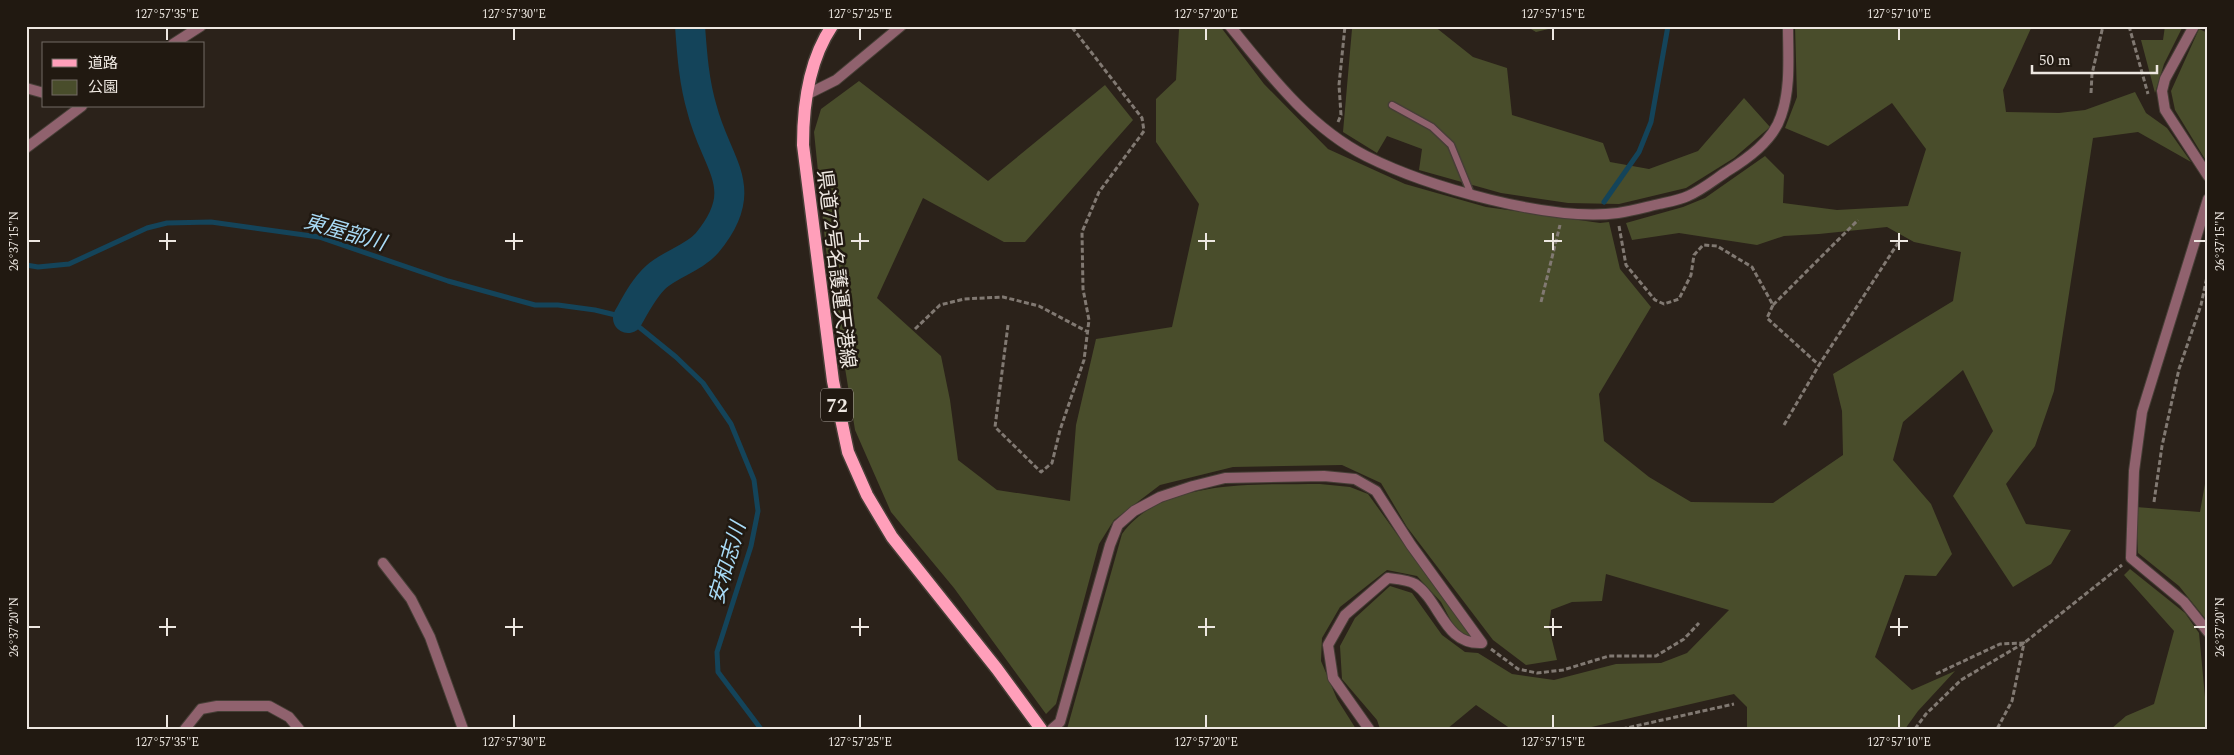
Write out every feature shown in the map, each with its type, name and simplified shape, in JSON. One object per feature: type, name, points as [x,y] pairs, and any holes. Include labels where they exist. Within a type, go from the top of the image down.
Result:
[{"type":"main road","name":"県道72号名護運天港線","points":[[832,26],[816,58],[806,96],[803,122],[805,169],[833,381],[848,452],[867,495],[892,537],[997,669],[1041,729]]},
{"type":"street","points":[[176,42],[202,26]]},
{"type":"street","points":[[806,96],[836,80],[901,26]]},
{"type":"street","points":[[1230,26],[1274,80],[1323,128],[1366,155],[1416,177],[1471,194],[1564,212],[1617,213],[1688,197],[1743,161],[1771,135],[1781,118],[1788,82],[1788,26]]},
{"type":"street","points":[[2194,26],[2165,79],[2162,91],[2165,110],[2208,176]]},
{"type":"street","points":[[26,88],[42,92]]},
{"type":"street","points":[[26,148],[79,108]]},
{"type":"street","points":[[2208,199],[2142,412],[2134,471],[2131,558],[2184,602],[2208,632]]},
{"type":"street","points":[[1052,729],[1060,722],[1110,545],[1118,525],[1134,511],[1160,497],[1224,478],[1324,476],[1355,479],[1376,491],[1411,545],[1482,643]]},
{"type":"street","points":[[383,564],[411,599],[430,637],[463,729]]},
{"type":"street","points":[[1369,729],[1333,678],[1328,645],[1345,615],[1388,578],[1414,583],[1432,603],[1452,632],[1471,643],[1482,643]]},
{"type":"street","points":[[184,729],[201,709],[217,706],[268,706],[289,717],[299,729]]},
{"type":"lane","points":[[1392,105],[1432,127],[1452,145],[1471,194]]},
{"type":"path","points":[[1008,325],[995,427],[1041,472],[1052,463],[1060,430],[1084,360],[1089,320],[1083,288],[1082,232],[1099,192],[1144,131],[1142,118],[1071,26]]},
{"type":"path","points":[[1332,134],[1341,115],[1338,85],[1345,26]]},
{"type":"path","points":[[2091,93],[2092,74],[2103,26]]},
{"type":"path","points":[[2129,26],[2150,100]]},
{"type":"path","points":[[1541,302],[1564,212]]},
{"type":"path","points":[[1617,213],[1626,265],[1655,300],[1664,304],[1679,299],[1691,275],[1694,255],[1703,245],[1716,246],[1752,268],[1773,306]]},
{"type":"path","points":[[1819,365],[1767,318],[1773,306],[1858,220]]},
{"type":"path","points":[[1784,425],[1819,365],[1898,243]]},
{"type":"path","points":[[2154,502],[2162,446],[2179,369],[2201,305],[2208,272]]},
{"type":"path","points":[[915,329],[940,305],[964,299],[1003,297],[1039,306],[1088,332]]},
{"type":"path","points":[[1915,729],[1926,714],[1961,680],[2024,643],[2131,558]]},
{"type":"path","points":[[1482,643],[1518,669],[1536,672],[1563,670],[1609,656],[1656,656],[1684,640],[1699,623]]},
{"type":"path","points":[[1936,674],[2000,644],[2024,643]]},
{"type":"path","points":[[1997,729],[2012,700],[2024,643]]},
{"type":"path","points":[[1622,729],[1734,704]]},
{"type":"green space","points":[[1177,26],[1220,26],[1264,84],[1328,149],[1405,184],[1486,207],[1600,223],[1609,222],[1620,269],[1651,307],[1599,394],[1604,441],[1649,477],[1691,502],[1773,503],[1843,455],[1842,411],[1833,374],[1953,301],[1961,252],[1914,242],[1887,227],[1784,236],[1757,245],[1679,233],[1632,240],[1626,223],[1683,207],[1705,198],[1765,156],[1784,175],[1783,203],[1837,210],[1908,206],[1926,149],[1892,103],[1828,146],[1785,128],[1797,97],[1795,26],[2032,26],[2003,90],[2006,112],[2059,113],[2085,110],[2135,92],[2146,113],[2167,128],[2191,162],[2138,132],[2093,138],[2054,391],[2035,446],[2006,484],[2026,524],[2071,530],[2051,564],[2013,587],[1953,496],[1993,431],[1963,370],[1903,422],[1893,460],[1931,504],[1952,554],[1936,576],[1905,575],[1875,657],[1912,690],[1955,671],[1918,711],[1905,729],[1747,729],[1747,707],[1734,694],[1583,729],[1511,729],[1476,705],[1447,729],[1380,729],[1377,720],[1342,679],[1340,646],[1355,618],[1390,586],[1412,593],[1442,635],[1465,652],[1478,653],[1512,674],[1554,680],[1616,664],[1661,663],[1687,653],[1729,610],[1606,574],[1602,601],[1572,602],[1551,610],[1549,628],[1557,660],[1526,665],[1493,640],[1407,527],[1381,483],[1342,465],[1233,467],[1160,485],[1114,520],[1099,544],[1056,704],[1046,714],[954,588],[891,512],[855,430],[826,250],[814,132],[821,109],[859,81],[988,181],[1105,85],[1133,120],[1025,242],[1004,242],[923,198],[877,298],[941,356],[950,400],[958,460],[997,490],[1070,501],[1076,425],[1096,339],[1172,327],[1199,204],[1156,142],[1156,99],[1176,80],[1179,29]]},
{"type":"green space","points":[[1373,26],[1434,26],[1473,57],[1507,68],[1512,115],[1603,143],[1610,162],[1649,169],[1698,151],[1744,98],[1770,127],[1734,158],[1686,188],[1619,204],[1568,203],[1501,193],[1419,170],[1422,149],[1387,136],[1377,153],[1343,132],[1352,29]]},
{"type":"green space","points":[[1526,26],[1561,26],[1536,32]]},
{"type":"green space","points":[[2165,26],[2183,26],[2164,64],[2155,93],[2141,40],[2163,40]]},
{"type":"green space","points":[[2199,29],[2208,33],[2208,164],[2175,110],[2171,91]]},
{"type":"green space","points":[[2208,467],[2208,622],[2179,586],[2138,553],[2136,507],[2200,512]]},
{"type":"green space","points":[[1320,484],[1350,487],[1368,494],[1471,637],[1456,630],[1441,602],[1417,576],[1387,570],[1340,607],[1322,638],[1321,661],[1337,699],[1356,729],[1067,729],[1122,534],[1139,516],[1161,503],[1186,494],[1213,488],[1241,485]]},
{"type":"green space","points":[[2130,569],[2185,613],[2199,633],[2208,729],[2111,729],[2126,716],[2154,704],[2174,631],[2124,575]]},
{"type":"waterway","points":[[628,318],[644,291],[656,277],[668,268],[696,253],[707,243],[721,224],[728,207],[729,191],[727,176],[708,129],[697,89],[690,26]]},
{"type":"waterway","points":[[1604,202],[1639,152],[1651,122],[1668,26]]},
{"type":"waterway","name":"東屋部川","points":[[26,265],[38,267],[69,264],[147,228],[167,223],[211,222],[319,237],[448,281],[535,305],[558,305],[595,310],[628,318],[676,357],[703,383],[731,424],[754,480],[758,511],[751,546],[717,652],[718,672],[761,729]]},
{"type":"water label","name":"安和志川","points":[[727,563]]}]
